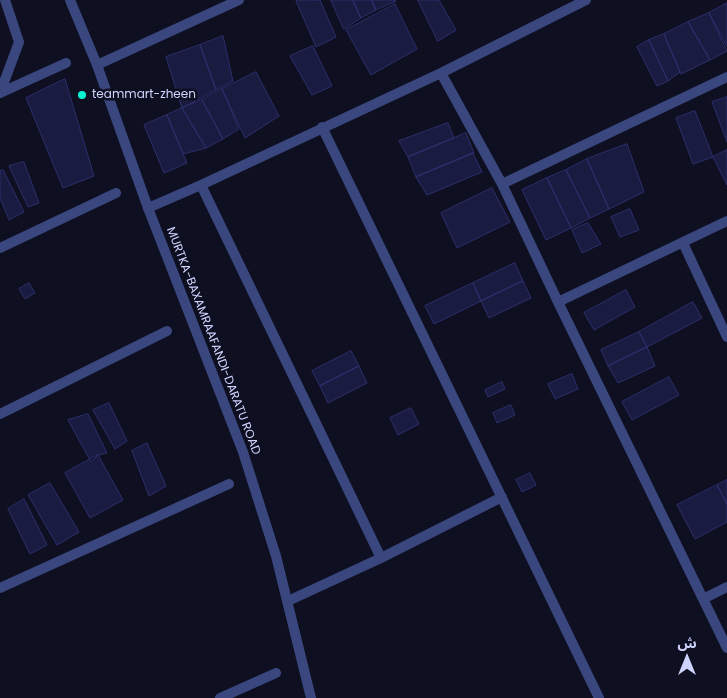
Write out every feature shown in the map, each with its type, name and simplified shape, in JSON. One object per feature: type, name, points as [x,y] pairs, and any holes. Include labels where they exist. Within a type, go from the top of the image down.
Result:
[{"type":"street","points":[[0,93],[19,42],[5,0]]},
{"type":"street","name":"MURTKA-BAXAMRAAFANDI-DARATU ROAD","points":[[70,0],[97,65],[148,208],[243,452],[288,601],[311,698]]},
{"type":"street","points":[[97,65],[240,0]]},
{"type":"street","points":[[148,208],[202,185],[322,127],[441,73],[586,0]]},
{"type":"street","points":[[0,93],[66,62]]},
{"type":"street","points":[[441,73],[502,184],[727,648]]},
{"type":"street","points":[[502,184],[727,77]]},
{"type":"street","points":[[322,127],[599,698]]},
{"type":"street","points":[[202,185],[381,558]]},
{"type":"street","points":[[0,248],[116,194]]},
{"type":"street","points":[[558,302],[727,221]]},
{"type":"street","points":[[683,242],[727,337]]},
{"type":"street","points":[[0,414],[167,331]]},
{"type":"street","points":[[0,588],[229,484]]},
{"type":"street","points":[[288,601],[381,558],[502,497]]},
{"type":"street","points":[[703,599],[727,588]]},
{"type":"street","points":[[220,698],[276,672]]},
{"type":"building","points":[[320,0],[336,37],[316,47],[296,1]]},
{"type":"building","points":[[331,0],[353,0],[361,18],[344,29]]},
{"type":"building","points":[[353,0],[372,0],[376,10],[361,18]]},
{"type":"building","points":[[372,0],[395,0],[396,1],[376,10]]},
{"type":"building","points":[[418,0],[439,0],[456,30],[438,41]]},
{"type":"building","points":[[727,3],[727,46],[709,13]]},
{"type":"building","points":[[395,4],[417,49],[371,75],[346,30]]},
{"type":"building","points":[[709,13],[727,51],[710,60],[688,22]]},
{"type":"building","points":[[688,22],[710,60],[681,74],[664,34]]},
{"type":"building","points":[[664,34],[680,72],[668,81],[649,40]]},
{"type":"building","points":[[223,36],[233,81],[216,90],[200,45]]},
{"type":"building","points":[[649,40],[668,81],[657,86],[637,47]]},
{"type":"building","points":[[200,45],[216,90],[182,108],[166,57]]},
{"type":"building","points":[[313,46],[332,86],[312,95],[290,56]]},
{"type":"building","points":[[256,72],[279,116],[245,138],[222,89]]},
{"type":"building","points":[[65,79],[94,176],[63,188],[26,98]]},
{"type":"building","points":[[222,89],[239,129],[223,139],[202,100]]},
{"type":"building","points":[[727,97],[727,142],[712,102]]},
{"type":"building","points":[[202,100],[223,139],[206,148],[182,108]]},
{"type":"building","points":[[182,108],[206,148],[183,154],[167,115]]},
{"type":"building","points":[[695,111],[713,157],[693,164],[676,118]]},
{"type":"building","points":[[167,115],[187,163],[164,173],[144,125]]},
{"type":"building","points":[[448,123],[454,138],[408,157],[399,141]]},
{"type":"building","points":[[466,133],[474,153],[416,177],[408,157]]},
{"type":"building","points":[[627,144],[644,192],[609,209],[587,159]]},
{"type":"building","points":[[727,150],[727,185],[713,157]]},
{"type":"building","points":[[473,153],[482,172],[427,195],[416,177]]},
{"type":"building","points":[[587,159],[609,209],[590,218],[566,170]]},
{"type":"building","points":[[24,162],[39,203],[28,207],[9,166]]},
{"type":"building","points":[[3,170],[24,212],[9,220],[0,198],[0,171]]},
{"type":"building","points":[[566,170],[590,218],[571,228],[547,178]]},
{"type":"building","points":[[547,178],[571,228],[546,240],[522,190]]},
{"type":"building","points":[[492,188],[510,222],[457,248],[441,213]]},
{"type":"building","points":[[630,209],[639,230],[620,237],[611,217]]},
{"type":"building","points":[[588,223],[601,244],[582,253],[572,230]]},
{"type":"building","points":[[515,263],[523,281],[481,301],[473,283]]},
{"type":"building","points":[[523,281],[531,298],[489,318],[481,301]]},
{"type":"building","points":[[29,283],[35,293],[25,299],[19,289]]},
{"type":"building","points":[[473,283],[481,301],[434,324],[425,306]]},
{"type":"building","points":[[626,290],[635,307],[594,330],[584,313]]},
{"type":"building","points":[[693,302],[702,318],[647,347],[639,332]]},
{"type":"building","points":[[639,332],[647,347],[608,366],[601,350]]},
{"type":"building","points":[[647,347],[655,366],[618,383],[608,366]]},
{"type":"building","points":[[351,351],[359,366],[320,386],[312,371]]},
{"type":"building","points":[[359,366],[367,383],[328,403],[320,386]]},
{"type":"building","points":[[572,374],[578,389],[555,399],[548,384]]},
{"type":"building","points":[[669,377],[679,395],[632,420],[622,402]]},
{"type":"building","points":[[502,382],[505,389],[488,397],[485,390]]},
{"type":"building","points":[[109,403],[127,441],[115,449],[93,410]]},
{"type":"building","points":[[511,405],[515,415],[497,423],[493,413]]},
{"type":"building","points":[[411,408],[419,424],[398,435],[390,418]]},
{"type":"building","points":[[88,414],[107,453],[98,455],[91,462],[68,420]]},
{"type":"building","points":[[147,443],[166,486],[149,496],[132,451]]},
{"type":"building","points":[[98,455],[123,500],[90,518],[65,473]]},
{"type":"building","points":[[530,473],[536,485],[522,492],[516,480]]},
{"type":"building","points":[[727,480],[727,504],[717,485]]},
{"type":"building","points":[[50,483],[79,532],[57,545],[28,495]]},
{"type":"building","points":[[717,485],[727,504],[727,522],[695,539],[677,505]]},
{"type":"building","points":[[24,499],[47,545],[30,554],[8,509]]},
{"type":"place","name":"teammart-zheen","points":[[82,95]]}]
